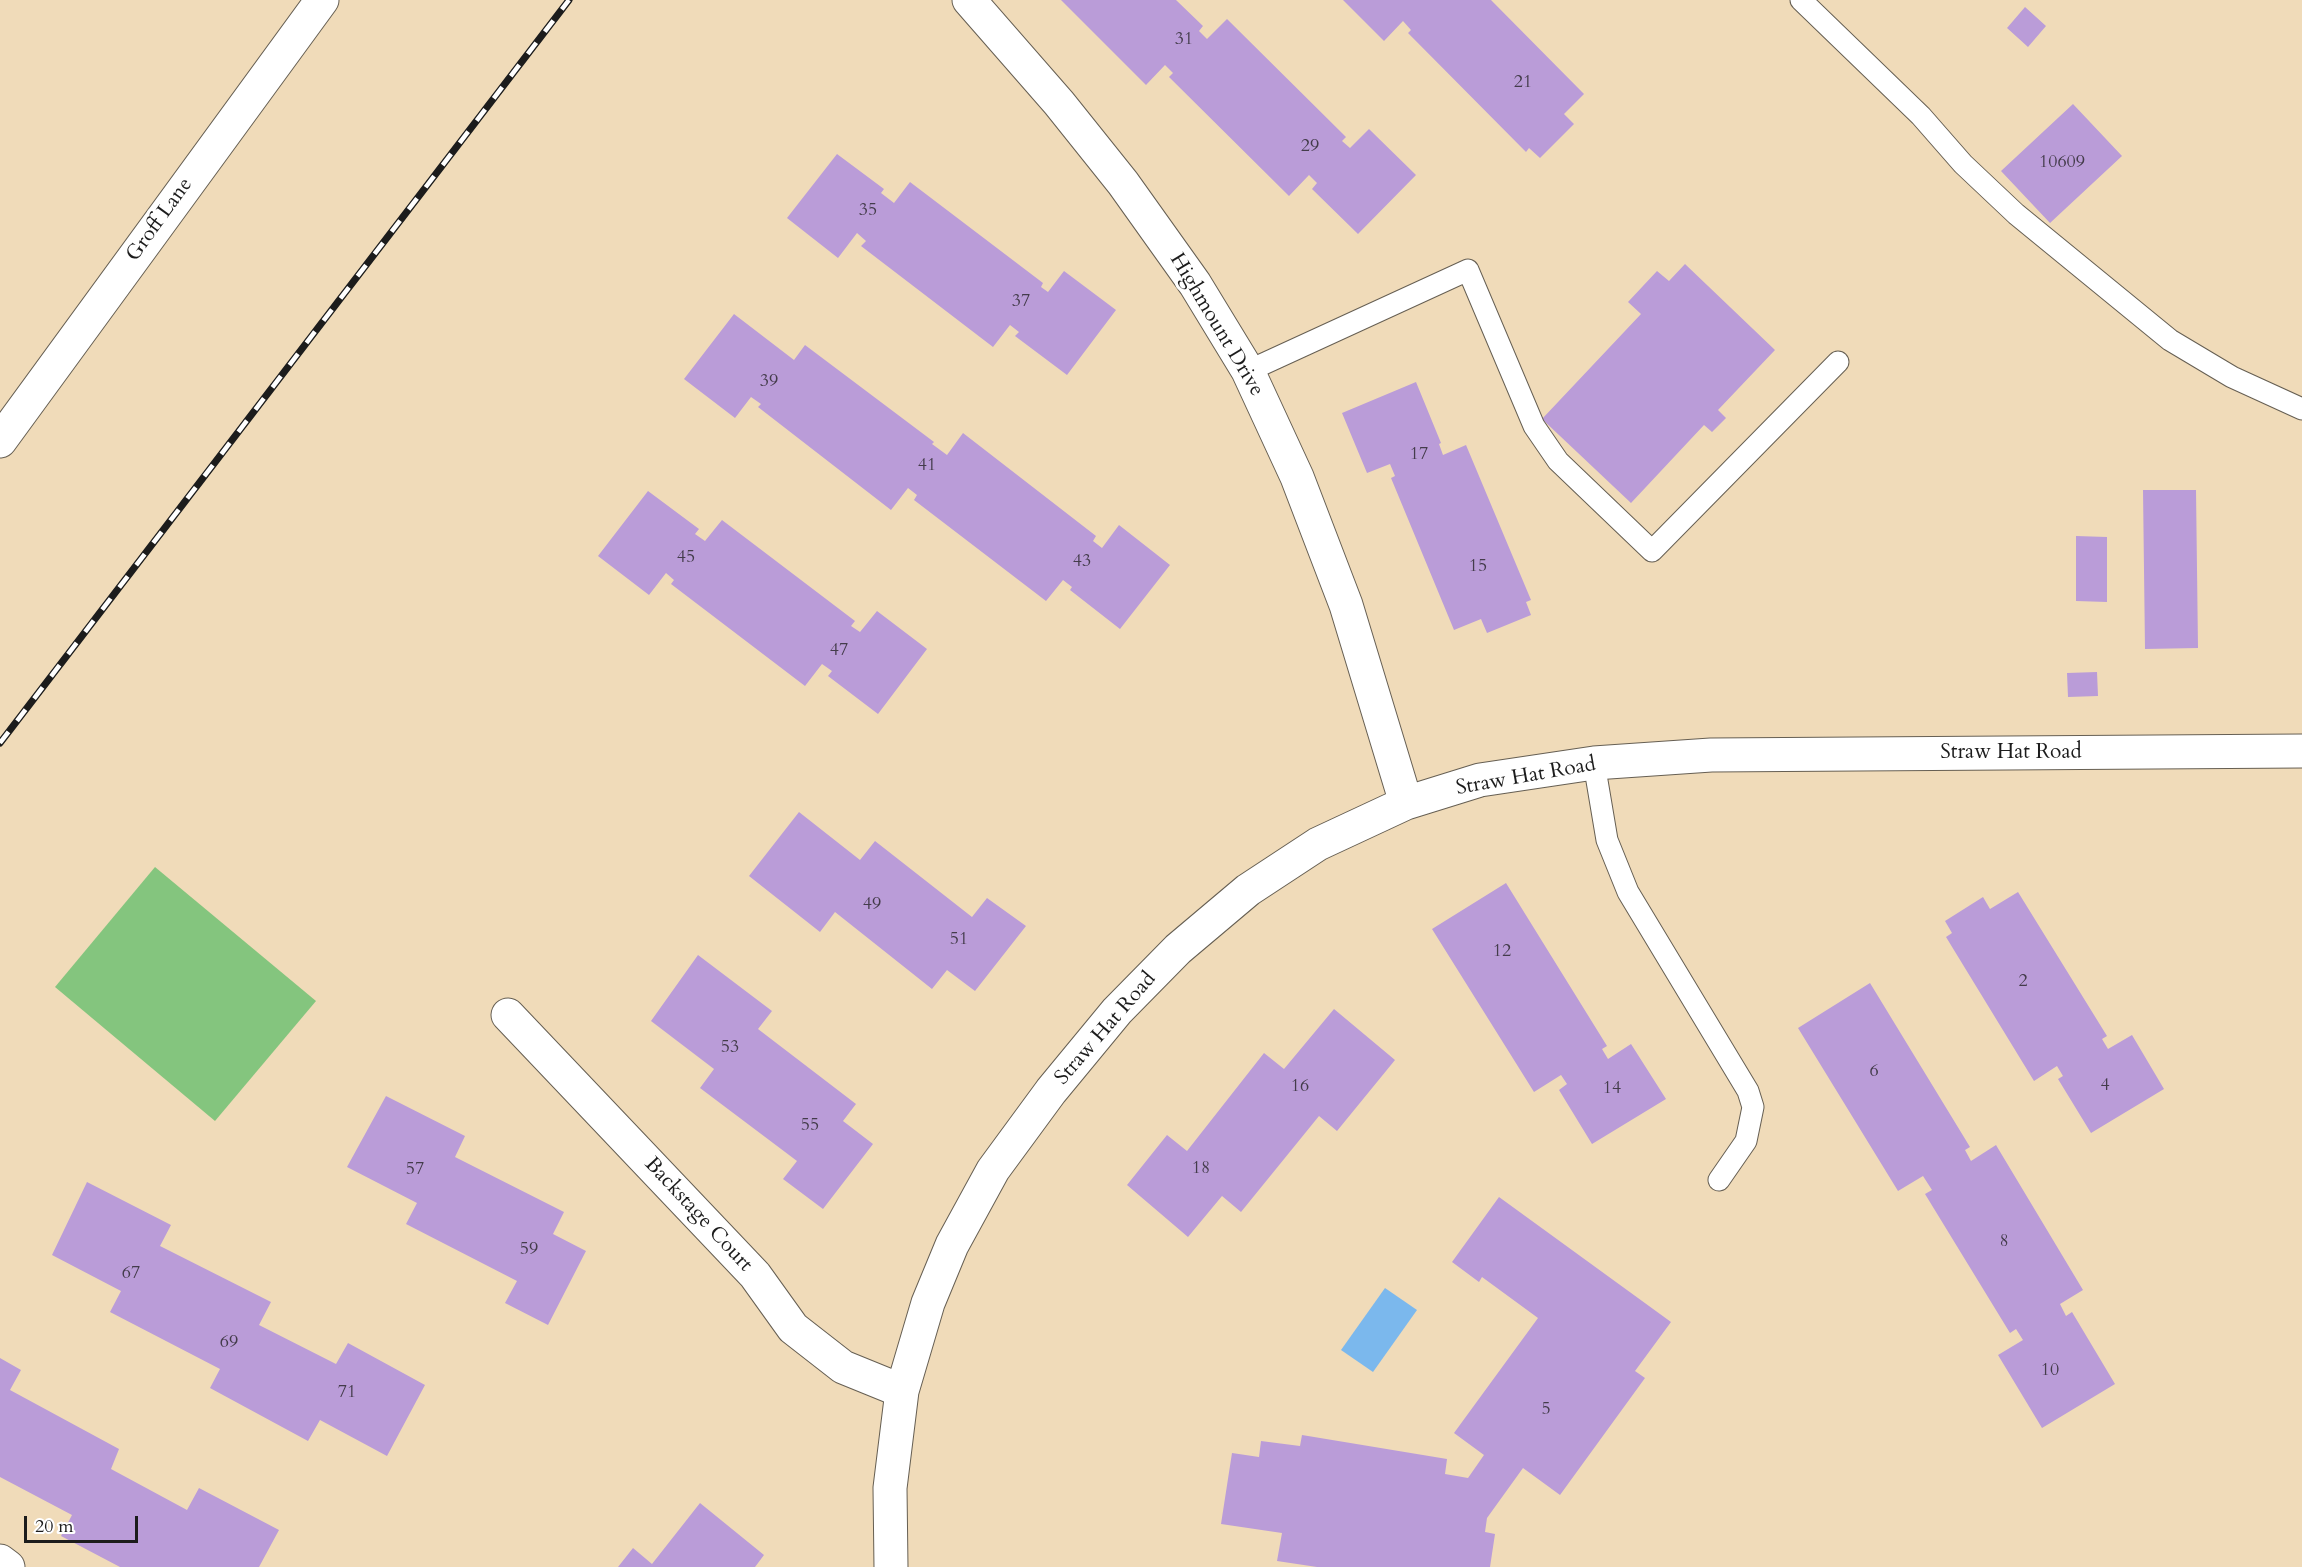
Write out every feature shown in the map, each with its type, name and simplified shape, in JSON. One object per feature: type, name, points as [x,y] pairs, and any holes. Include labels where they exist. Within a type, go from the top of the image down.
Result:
[{"type":"street","name":"Groff Lane","points":[[0,441],[322,0]]},
{"type":"street","name":"Highmount Drive","points":[[969,0],[1052,95],[1123,183],[1195,284],[1248,370],[1297,477],[1346,605],[1406,803]]},
{"type":"street","name":"Straw Hat Road","points":[[891,1567],[890,1488],[902,1391],[928,1303],[952,1245],[993,1170],[1050,1091],[1117,1011],[1178,949],[1248,890],[1318,844],[1406,803],[1480,780],[1594,763],[1711,755],[2302,751]]},
{"type":"street","name":"Backstage Court","points":[[508,1015],[755,1275],[793,1328],[843,1367],[902,1391]]},
{"type":"street","points":[[0,1561],[8,1567]]},
{"type":"lane","points":[[1801,0],[1921,116],[1963,164],[2008,207],[2170,339],[2232,376],[2302,409]]},
{"type":"lane","points":[[1248,370],[1468,270],[1534,426],[1558,461],[1652,551],[1838,362]]},
{"type":"lane","points":[[1594,763],[1607,840],[1628,892],[1748,1091],[1753,1107],[1746,1141],[1719,1180]]},
{"type":"green space","points":[[155,867],[316,1001],[215,1121],[55,987]]},
{"type":"water","points":[[1385,1288],[1417,1310],[1373,1372],[1341,1350]]},
{"type":"building","points":[[1061,0],[1176,0],[1203,26],[1199,31],[1207,39],[1227,19],[1346,137],[1342,141],[1350,148],[1369,129],[1416,175],[1358,234],[1312,189],[1317,183],[1309,175],[1289,196],[1169,77],[1173,73],[1165,65],[1146,85]]},
{"type":"building","points":[[1343,0],[1491,0],[1584,94],[1564,114],[1574,124],[1540,158],[1529,148],[1526,152],[1408,33],[1411,30],[1403,21],[1384,41]]},
{"type":"building","points":[[2025,7],[2046,26],[2028,47],[2007,28]]},
{"type":"building","points":[[2073,104],[2122,156],[2050,223],[2001,171]]},
{"type":"building","points":[[837,154],[884,189],[881,193],[894,203],[910,182],[1043,283],[1041,287],[1048,292],[1064,271],[1116,310],[1067,375],[1015,336],[1019,332],[1010,325],[993,347],[861,246],[866,241],[857,233],[838,258],[787,218]]},
{"type":"building","points":[[1685,264],[1775,350],[1718,410],[1726,418],[1712,432],[1704,425],[1631,503],[1542,419],[1641,314],[1628,302],[1657,271],[1669,281]]},
{"type":"building","points":[[734,314],[794,360],[805,345],[934,442],[932,444],[947,455],[963,433],[1096,536],[1093,541],[1102,548],[1119,525],[1170,565],[1120,629],[1070,590],[1072,587],[1063,580],[1046,601],[914,500],[917,495],[908,488],[891,510],[758,407],[761,404],[751,397],[735,418],[684,379]]},
{"type":"building","points":[[1416,382],[1441,443],[1439,444],[1443,455],[1466,445],[1531,600],[1526,602],[1531,615],[1487,633],[1481,619],[1454,630],[1391,478],[1395,476],[1390,464],[1367,473],[1342,413]]},
{"type":"building","points":[[2143,490],[2196,490],[2198,648],[2145,649]]},
{"type":"building","points":[[648,491],[699,529],[695,534],[705,541],[722,520],[855,621],[851,626],[860,632],[877,611],[927,649],[878,714],[828,676],[832,671],[822,664],[805,686],[671,584],[674,580],[666,573],[649,595],[598,556]]},
{"type":"building","points":[[2076,536],[2107,537],[2107,602],[2076,601]]},
{"type":"building","points":[[2097,672],[2098,696],[2068,697],[2067,673]]},
{"type":"building","points":[[799,812],[860,860],[875,841],[972,917],[987,898],[1026,926],[975,991],[947,970],[932,989],[835,912],[820,932],[749,876]]},
{"type":"building","points":[[1506,883],[1607,1046],[1602,1049],[1608,1059],[1631,1044],[1666,1099],[1592,1144],[1559,1090],[1567,1084],[1561,1075],[1534,1092],[1432,929]]},
{"type":"building","points":[[2018,892],[2107,1036],[2102,1039],[2108,1049],[2132,1035],[2164,1089],[2091,1133],[2058,1079],[2063,1076],[2057,1066],[2034,1081],[1946,937],[1952,933],[1945,921],[1983,897],[1990,909]]},
{"type":"building","points":[[698,955],[772,1011],[758,1029],[856,1104],[843,1121],[873,1144],[823,1209],[783,1179],[797,1161],[700,1088],[714,1069],[651,1021]]},
{"type":"building","points":[[1870,983],[1970,1147],[1965,1150],[1971,1161],[1996,1145],[2083,1290],[2060,1304],[2066,1316],[2072,1312],[2115,1384],[2042,1428],[1998,1355],[2023,1340],[2016,1329],[2010,1333],[1925,1194],[1932,1190],[1923,1176],[1898,1191],[1798,1028]]},
{"type":"building","points":[[1334,1009],[1395,1060],[1337,1131],[1319,1116],[1241,1212],[1222,1196],[1188,1237],[1127,1185],[1167,1135],[1187,1151],[1264,1053],[1284,1069]]},
{"type":"building","points":[[386,1096],[465,1136],[455,1157],[564,1212],[553,1234],[586,1251],[548,1325],[505,1303],[517,1281],[406,1224],[417,1203],[347,1167]]},
{"type":"building","points":[[87,1182],[171,1225],[160,1246],[271,1302],[259,1325],[336,1364],[348,1343],[425,1385],[387,1456],[320,1420],[308,1441],[210,1388],[220,1369],[110,1312],[121,1291],[52,1255]]},
{"type":"building","points":[[1499,1197],[1671,1322],[1635,1371],[1645,1378],[1560,1495],[1523,1468],[1487,1518],[1485,1532],[1495,1534],[1490,1567],[1317,1567],[1277,1561],[1282,1533],[1221,1524],[1232,1453],[1259,1457],[1261,1441],[1300,1446],[1302,1435],[1447,1459],[1445,1474],[1468,1478],[1484,1455],[1454,1433],[1538,1318],[1482,1277],[1479,1282],[1452,1262]]},
{"type":"building","points":[[0,1358],[21,1370],[10,1390],[119,1449],[111,1469],[187,1510],[199,1488],[279,1530],[259,1567],[120,1567],[61,1536],[72,1515],[0,1477]]},
{"type":"building","points":[[700,1503],[764,1555],[755,1567],[618,1567],[633,1548],[652,1564]]},
{"type":"railway","points":[[0,743],[569,0]]}]
